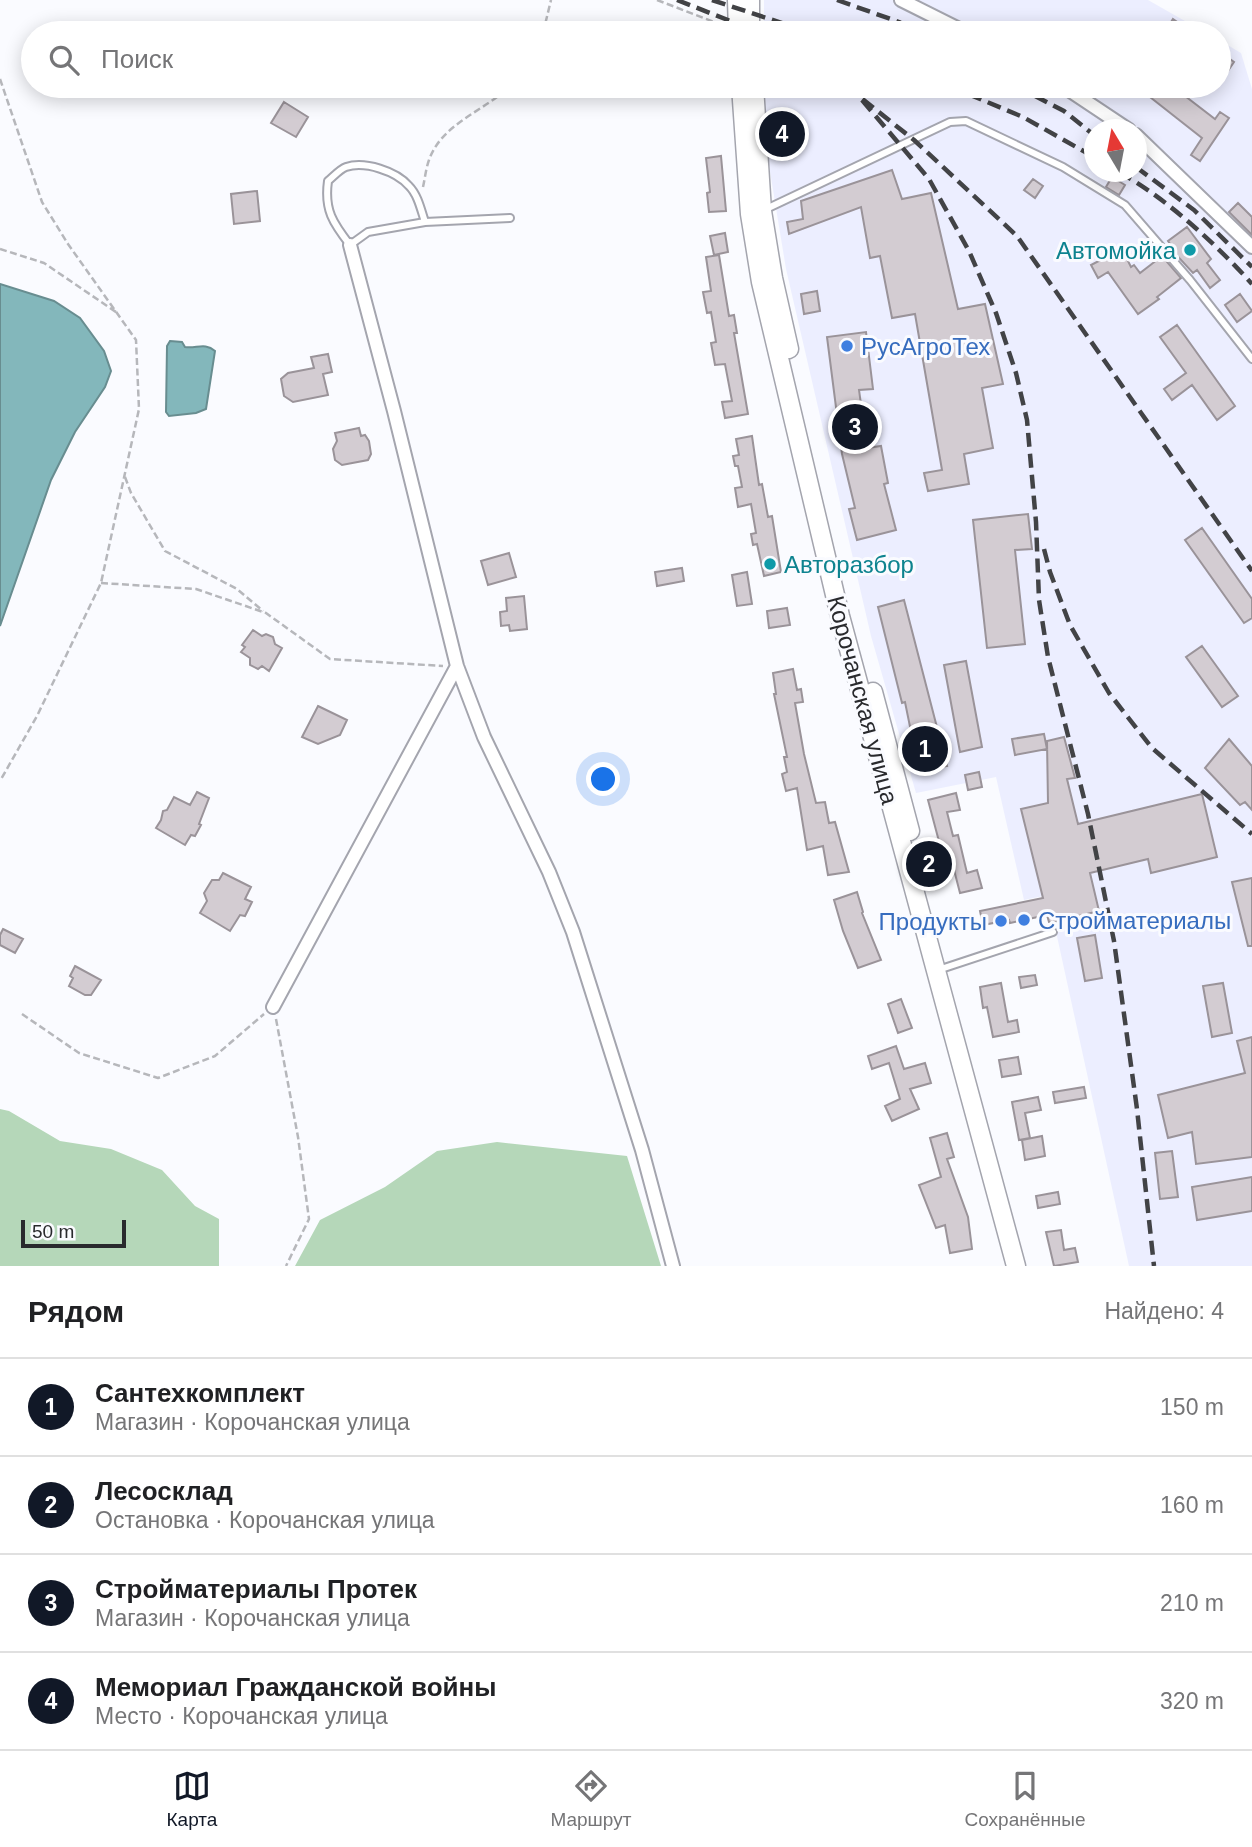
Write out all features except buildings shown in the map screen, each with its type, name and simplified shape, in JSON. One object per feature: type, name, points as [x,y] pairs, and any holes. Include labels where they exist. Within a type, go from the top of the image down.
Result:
[{"type":"main road","points":[[734,21],[737,0]]},
{"type":"main road","points":[[750,0],[750,21]]},
{"type":"main road","name":"Корочанская улица","points":[[742,98],[750,214],[761,282],[840,616],[1027,1266]]},
{"type":"main road","name":"Корочанская улица","points":[[755,98],[762,211],[773,278],[851,611],[1016,1266]]},
{"type":"street","points":[[901,0],[943,21]]},
{"type":"street","points":[[1081,98],[1112,119]]},
{"type":"street","points":[[1147,146],[1252,247]]},
{"type":"street","points":[[350,246],[457,666],[484,737],[549,872],[573,932],[642,1150],[673,1266]]},
{"type":"street","points":[[273,1007],[457,666]]},
{"type":"lane","points":[[762,211],[950,122],[966,121],[1063,167],[1125,205],[1191,280],[1252,359]]},
{"type":"lane","points":[[425,222],[410,186],[390,172],[365,166],[345,167],[328,181],[326,198],[332,222],[350,246],[368,232],[425,222],[510,218]]},
{"type":"lane","points":[[942,969],[1053,932]]},
{"type":"path","points":[[546,21],[551,0]]},
{"type":"path","points":[[657,0],[710,21]]},
{"type":"path","points":[[0,79],[41,202],[136,340],[139,409],[101,583],[37,716],[0,781]]},
{"type":"path","points":[[419,204],[430,157],[451,128],[498,98]]},
{"type":"path","points":[[0,249],[44,263],[119,314]]},
{"type":"path","points":[[125,475],[131,493],[165,551],[237,589],[330,659],[457,666]]},
{"type":"path","points":[[101,583],[196,589],[266,613]]},
{"type":"path","points":[[22,1014],[79,1053],[158,1078],[215,1056],[273,1007],[298,1137],[309,1219],[286,1266]]},
{"type":"shaded area","points":[[764,0],[1148,0],[1185,21],[764,21]]},
{"type":"shaded area","points":[[1231,47],[1241,53],[1252,89],[1252,1266],[1129,1266],[1048,895],[1024,900],[996,777],[916,793],[871,636],[786,269],[766,147],[765,98],[1231,98]]},
{"type":"green space","points":[[0,1109],[9,1111],[60,1141],[111,1149],[162,1170],[195,1206],[219,1219],[219,1266],[0,1266]]},
{"type":"green space","points":[[497,1142],[627,1156],[661,1266],[295,1266],[320,1220],[385,1187],[437,1151]]},
{"type":"water","points":[[0,284],[54,301],[80,318],[104,351],[111,371],[105,387],[75,432],[51,480],[0,626]]},
{"type":"water","points":[[170,341],[182,342],[185,347],[204,346],[215,351],[206,409],[169,416],[166,412],[167,346]]},
{"type":"railway","points":[[677,0],[730,21]]},
{"type":"railway","points":[[712,0],[776,21]]},
{"type":"railway","points":[[837,0],[896,21]]},
{"type":"railway","points":[[861,98],[914,140],[1017,236],[1252,571]]},
{"type":"railway","points":[[978,98],[1023,117],[1084,151]]},
{"type":"railway","points":[[1039,98],[1064,111],[1084,127]]},
{"type":"railway","points":[[862,100],[929,179],[969,251],[996,313],[1016,373],[1027,420],[1036,522],[1039,600],[1048,657],[1088,814],[1114,941],[1137,1109],[1154,1266]]},
{"type":"railway","points":[[1147,175],[1194,210],[1252,267]]},
{"type":"railway","points":[[1135,182],[1190,223],[1252,284]]},
{"type":"railway","points":[[1044,549],[1070,625],[1109,693],[1152,748],[1252,834]]},
{"type":"place","name":"Мемориал Гражданской войны","points":[[782,134]]},
{"type":"place","name":"Автомойка","points":[[1190,250]]},
{"type":"place","name":"РусАгроТех","points":[[847,346]]},
{"type":"place","name":"Стройматериалы Протек","points":[[855,427]]},
{"type":"place","name":"Авторазбор","points":[[770,564]]},
{"type":"place","name":"Сантехкомплект","points":[[925,749]]},
{"type":"place","name":"Лесосклад","points":[[929,864]]},
{"type":"place","name":"Стройматериалы","points":[[1024,920]]},
{"type":"place","name":"Продукты","points":[[1001,921]]}]
